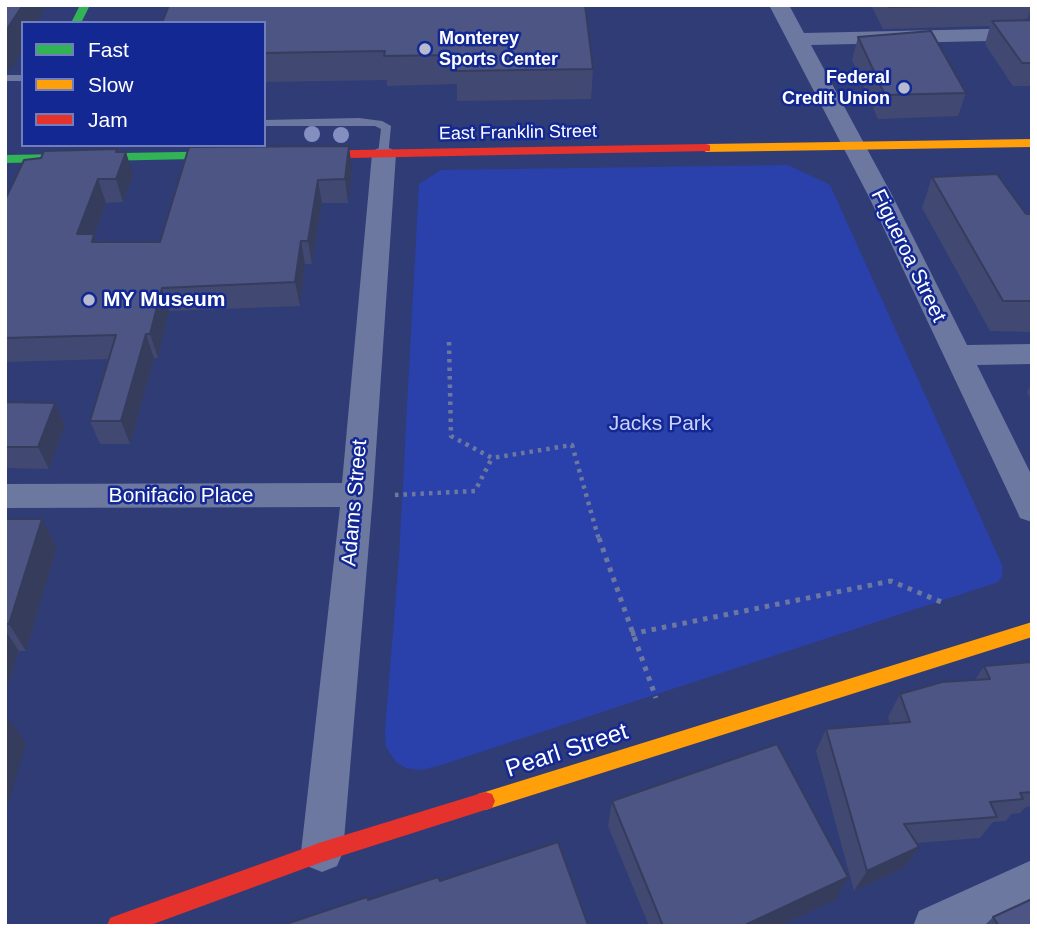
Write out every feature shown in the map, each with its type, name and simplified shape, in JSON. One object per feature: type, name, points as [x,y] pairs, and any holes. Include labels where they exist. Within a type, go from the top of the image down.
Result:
[{"type":"street","points":[[77,21],[85,5]]},
{"type":"street","name":"Figueroa Street","points":[[779,5],[855,146],[1032,509]]},
{"type":"street","points":[[795,39],[1032,34]]},
{"type":"street","points":[[6,160],[17,141]]},
{"type":"street","name":"East Franklin Street","points":[[277,155],[1032,144]]},
{"type":"street","name":"Adams Street","points":[[322,852],[357,495],[384,154]]},
{"type":"street","points":[[6,160],[250,155]]},
{"type":"street","points":[[957,355],[1032,354]]},
{"type":"street","name":"Bonifacio Place","points":[[5,496],[357,495]]},
{"type":"street","name":"Pearl Street","points":[[118,926],[322,852],[1032,629]]},
{"type":"street","points":[[934,926],[1032,881]]},
{"type":"lane","points":[[266,123],[377,123],[387,128],[384,154]]},
{"type":"path","points":[[449,342],[451,436],[492,458],[572,445],[588,493],[592,519],[656,698]]},
{"type":"path","points":[[395,495],[475,491],[492,458]]},
{"type":"path","points":[[631,634],[891,581],[946,604]]},
{"type":"green space","name":"Jacks Park","points":[[788,165],[830,185],[1003,567],[1002,576],[998,582],[441,765],[421,770],[406,768],[396,762],[386,747],[385,731],[399,558],[419,184],[441,170]]},
{"type":"building","points":[[5,5],[23,5],[5,32]]},
{"type":"building","name":"Monterey Sports Center","points":[[169,5],[585,5],[593,69],[456,71],[456,55],[384,56],[385,51],[266,53],[266,21],[163,21]]},
{"type":"building","points":[[888,5],[992,5],[889,7]]},
{"type":"building","points":[[1032,20],[1032,63],[1022,63],[992,21]]},
{"type":"building","points":[[931,31],[966,93],[885,95],[858,37]]},
{"type":"building","points":[[349,146],[345,179],[318,180],[308,241],[301,241],[295,282],[162,288],[121,421],[90,421],[116,335],[5,338],[5,200],[24,160],[41,158],[44,151],[117,149],[116,152],[126,152],[116,179],[98,179],[77,234],[94,234],[92,242],[160,242],[189,147]]},
{"type":"building","points":[[997,174],[1026,214],[1032,214],[1032,301],[1003,301],[932,177]]},
{"type":"building","points":[[5,402],[55,403],[38,447],[5,447]]},
{"type":"building","points":[[5,519],[42,519],[9,624],[5,624]]},
{"type":"building","points":[[1032,662],[1032,792],[1020,793],[1023,799],[990,802],[997,817],[904,824],[919,847],[867,871],[826,729],[910,722],[900,694],[942,682],[990,679],[984,666]]},
{"type":"building","points":[[777,744],[848,877],[743,926],[663,926],[612,801]]},
{"type":"building","points":[[558,842],[588,925],[280,926],[438,877],[440,881]]},
{"type":"building","points":[[1032,899],[1032,926],[999,926],[993,917]]},
{"type":"traffic: fast","points":[[77,21],[85,5]]},
{"type":"traffic: fast","points":[[5,159],[238,155]]},
{"type":"traffic: slow","points":[[706,148],[1032,143]]},
{"type":"traffic: slow","points":[[485,801],[1032,629]]},
{"type":"traffic: jam","points":[[298,155],[706,148]]},
{"type":"traffic: jam","points":[[118,926],[322,852],[485,801]]},
{"type":"place","name":"Monterey Sports Center","points":[[425,49]]},
{"type":"place","name":"Federal Credit Union","points":[[904,88]]},
{"type":"place","name":"MY Museum","points":[[89,300]]}]
